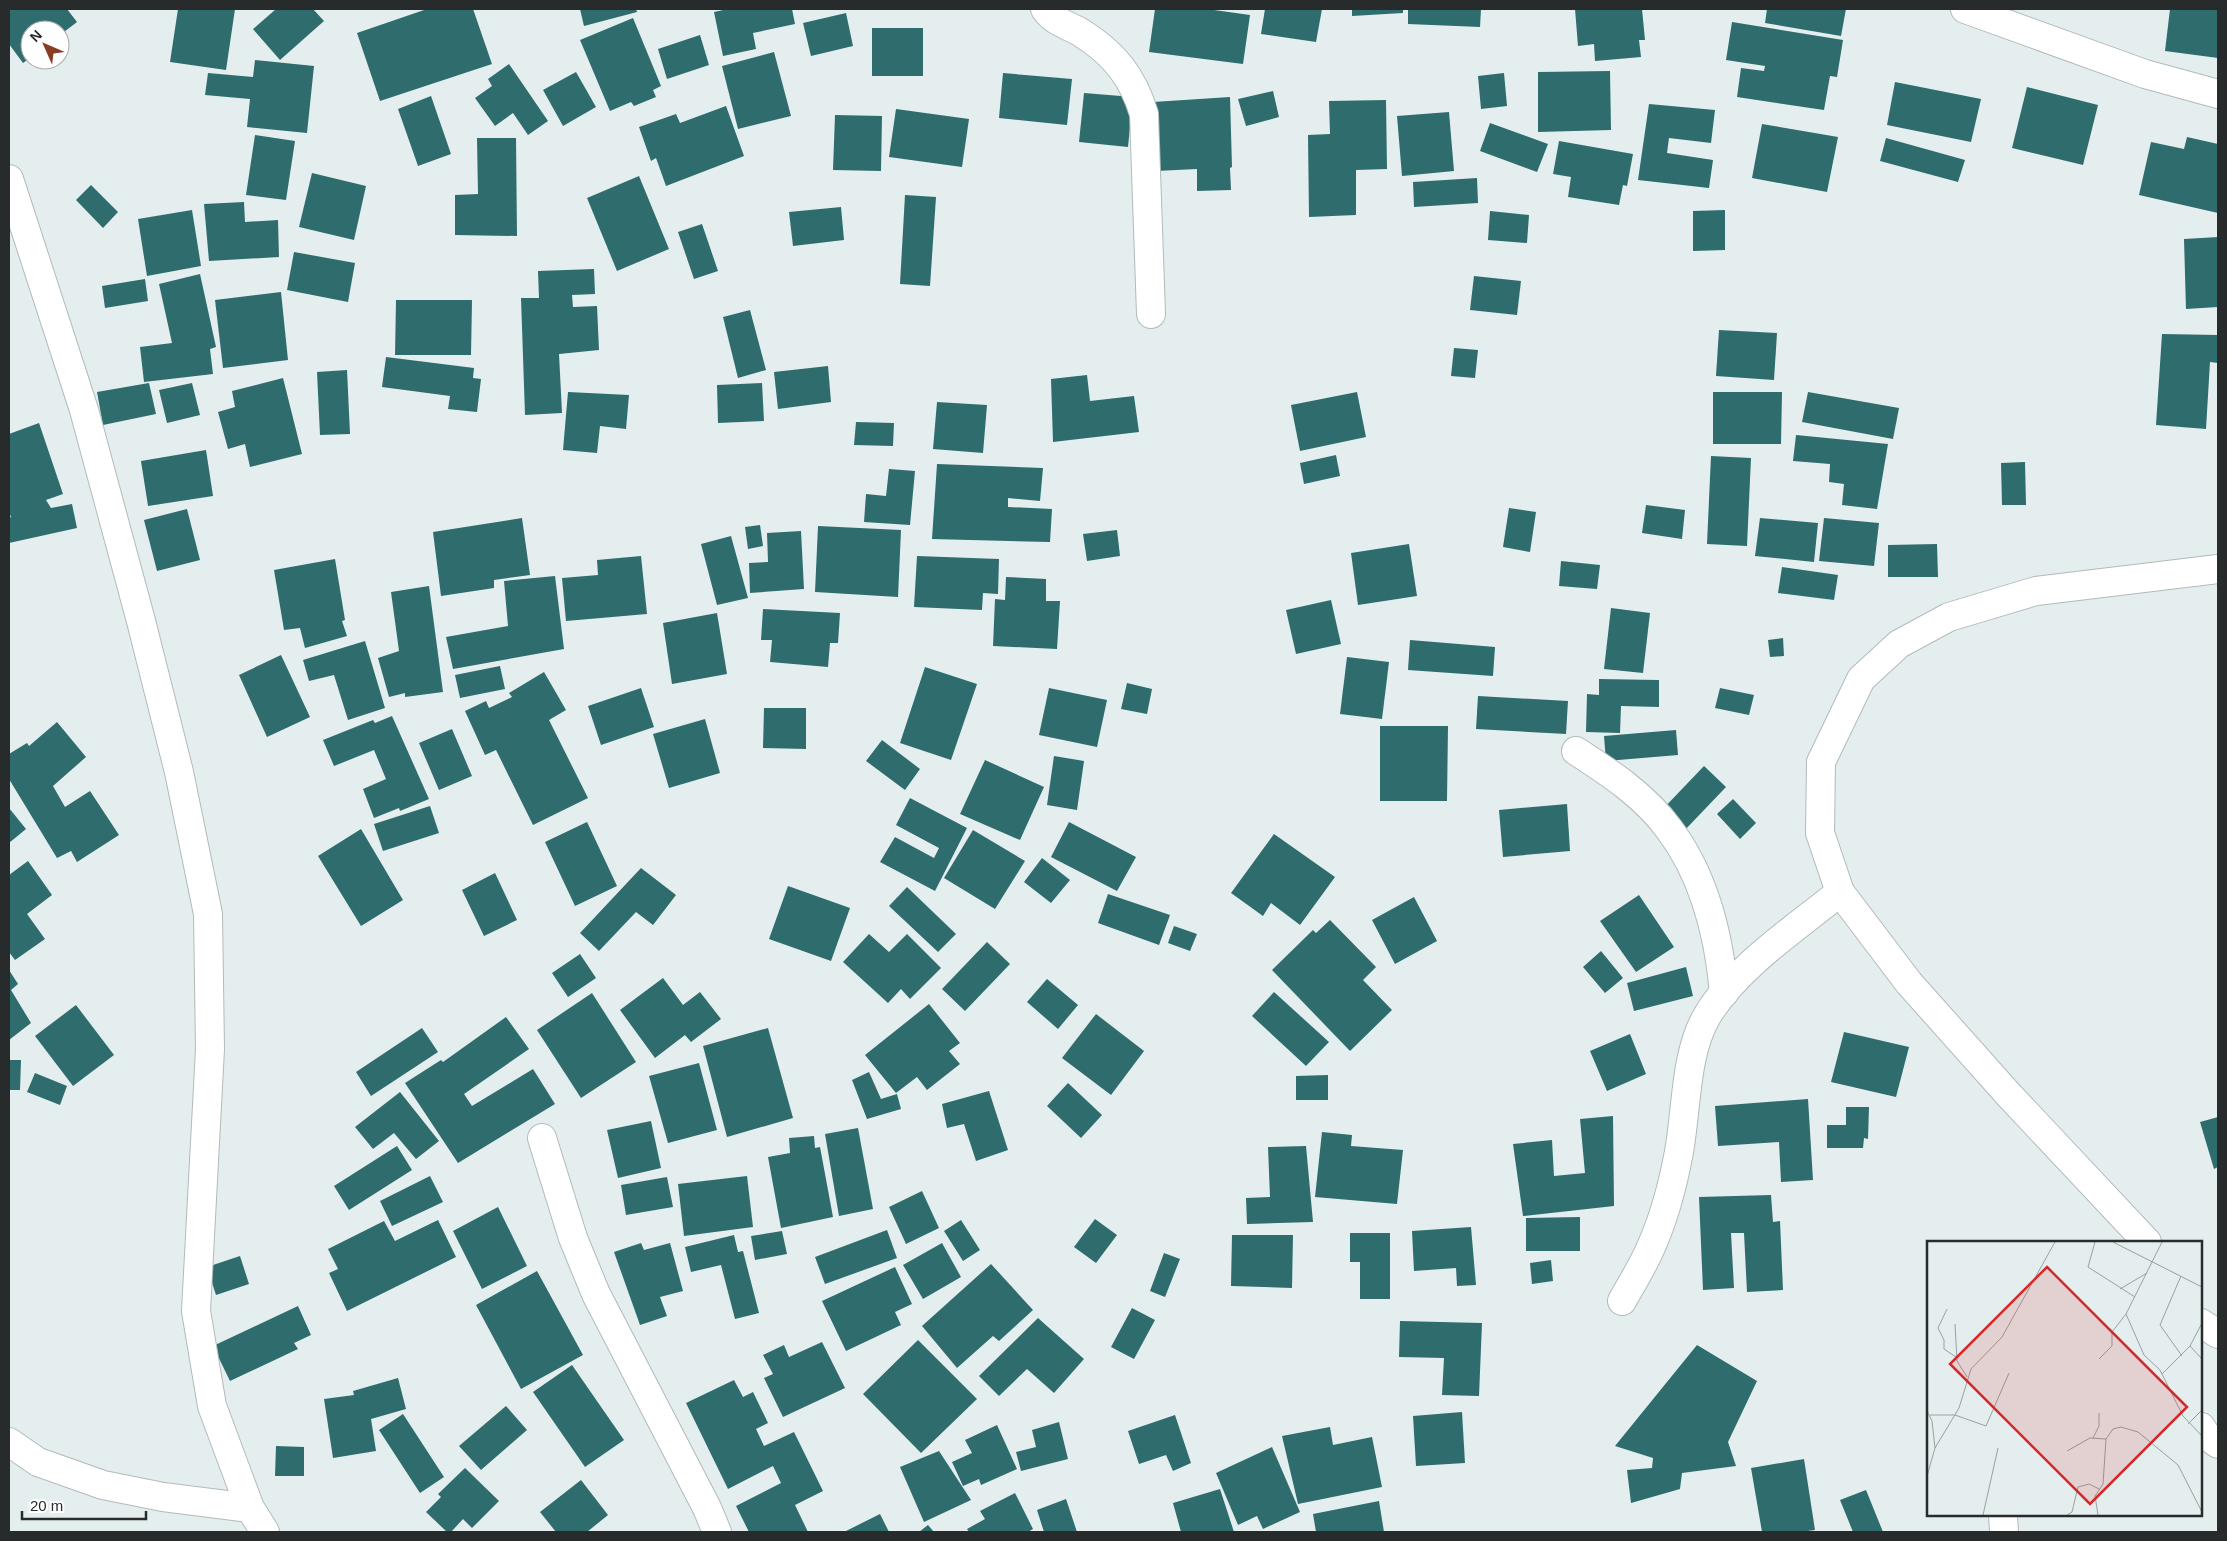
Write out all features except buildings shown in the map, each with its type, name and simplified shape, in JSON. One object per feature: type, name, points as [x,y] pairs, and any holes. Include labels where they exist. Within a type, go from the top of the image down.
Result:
[{"type":"street","points":[[1045,9],[1056,20],[1095,42],[1129,76],[1138,92],[1144,114],[1151,314]]},
{"type":"street","points":[[1965,9],[2145,74],[2218,94]]},
{"type":"street","points":[[9,179],[84,410],[131,583],[179,772],[208,914],[210,1049],[196,1311],[212,1406],[250,1508],[265,1532]]},
{"type":"street","points":[[2145,1241],[2008,1094],[1909,983],[1840,892],[1820,832],[1821,762],[1861,679],[1899,644],[1949,617],[2036,591],[2218,568]]},
{"type":"street","points":[[1576,751],[1608,772],[1648,805],[1669,828],[1684,851],[1698,880],[1712,921],[1721,961],[1724,993]]},
{"type":"street","points":[[1622,1301],[1651,1248],[1667,1206],[1679,1154],[1687,1088],[1697,1040],[1707,1016],[1724,993],[1752,964],[1840,892]]},
{"type":"street","points":[[542,1138],[573,1238],[596,1294],[707,1508],[717,1532]]},
{"type":"street","points":[[2202,1324],[2218,1334]]},
{"type":"street","points":[[2202,1428],[2207,1436],[2218,1444]]},
{"type":"street","points":[[9,1442],[38,1462],[103,1485],[163,1497],[250,1508]]},
{"type":"street","points":[[2003,1516],[2004,1532]]}]
